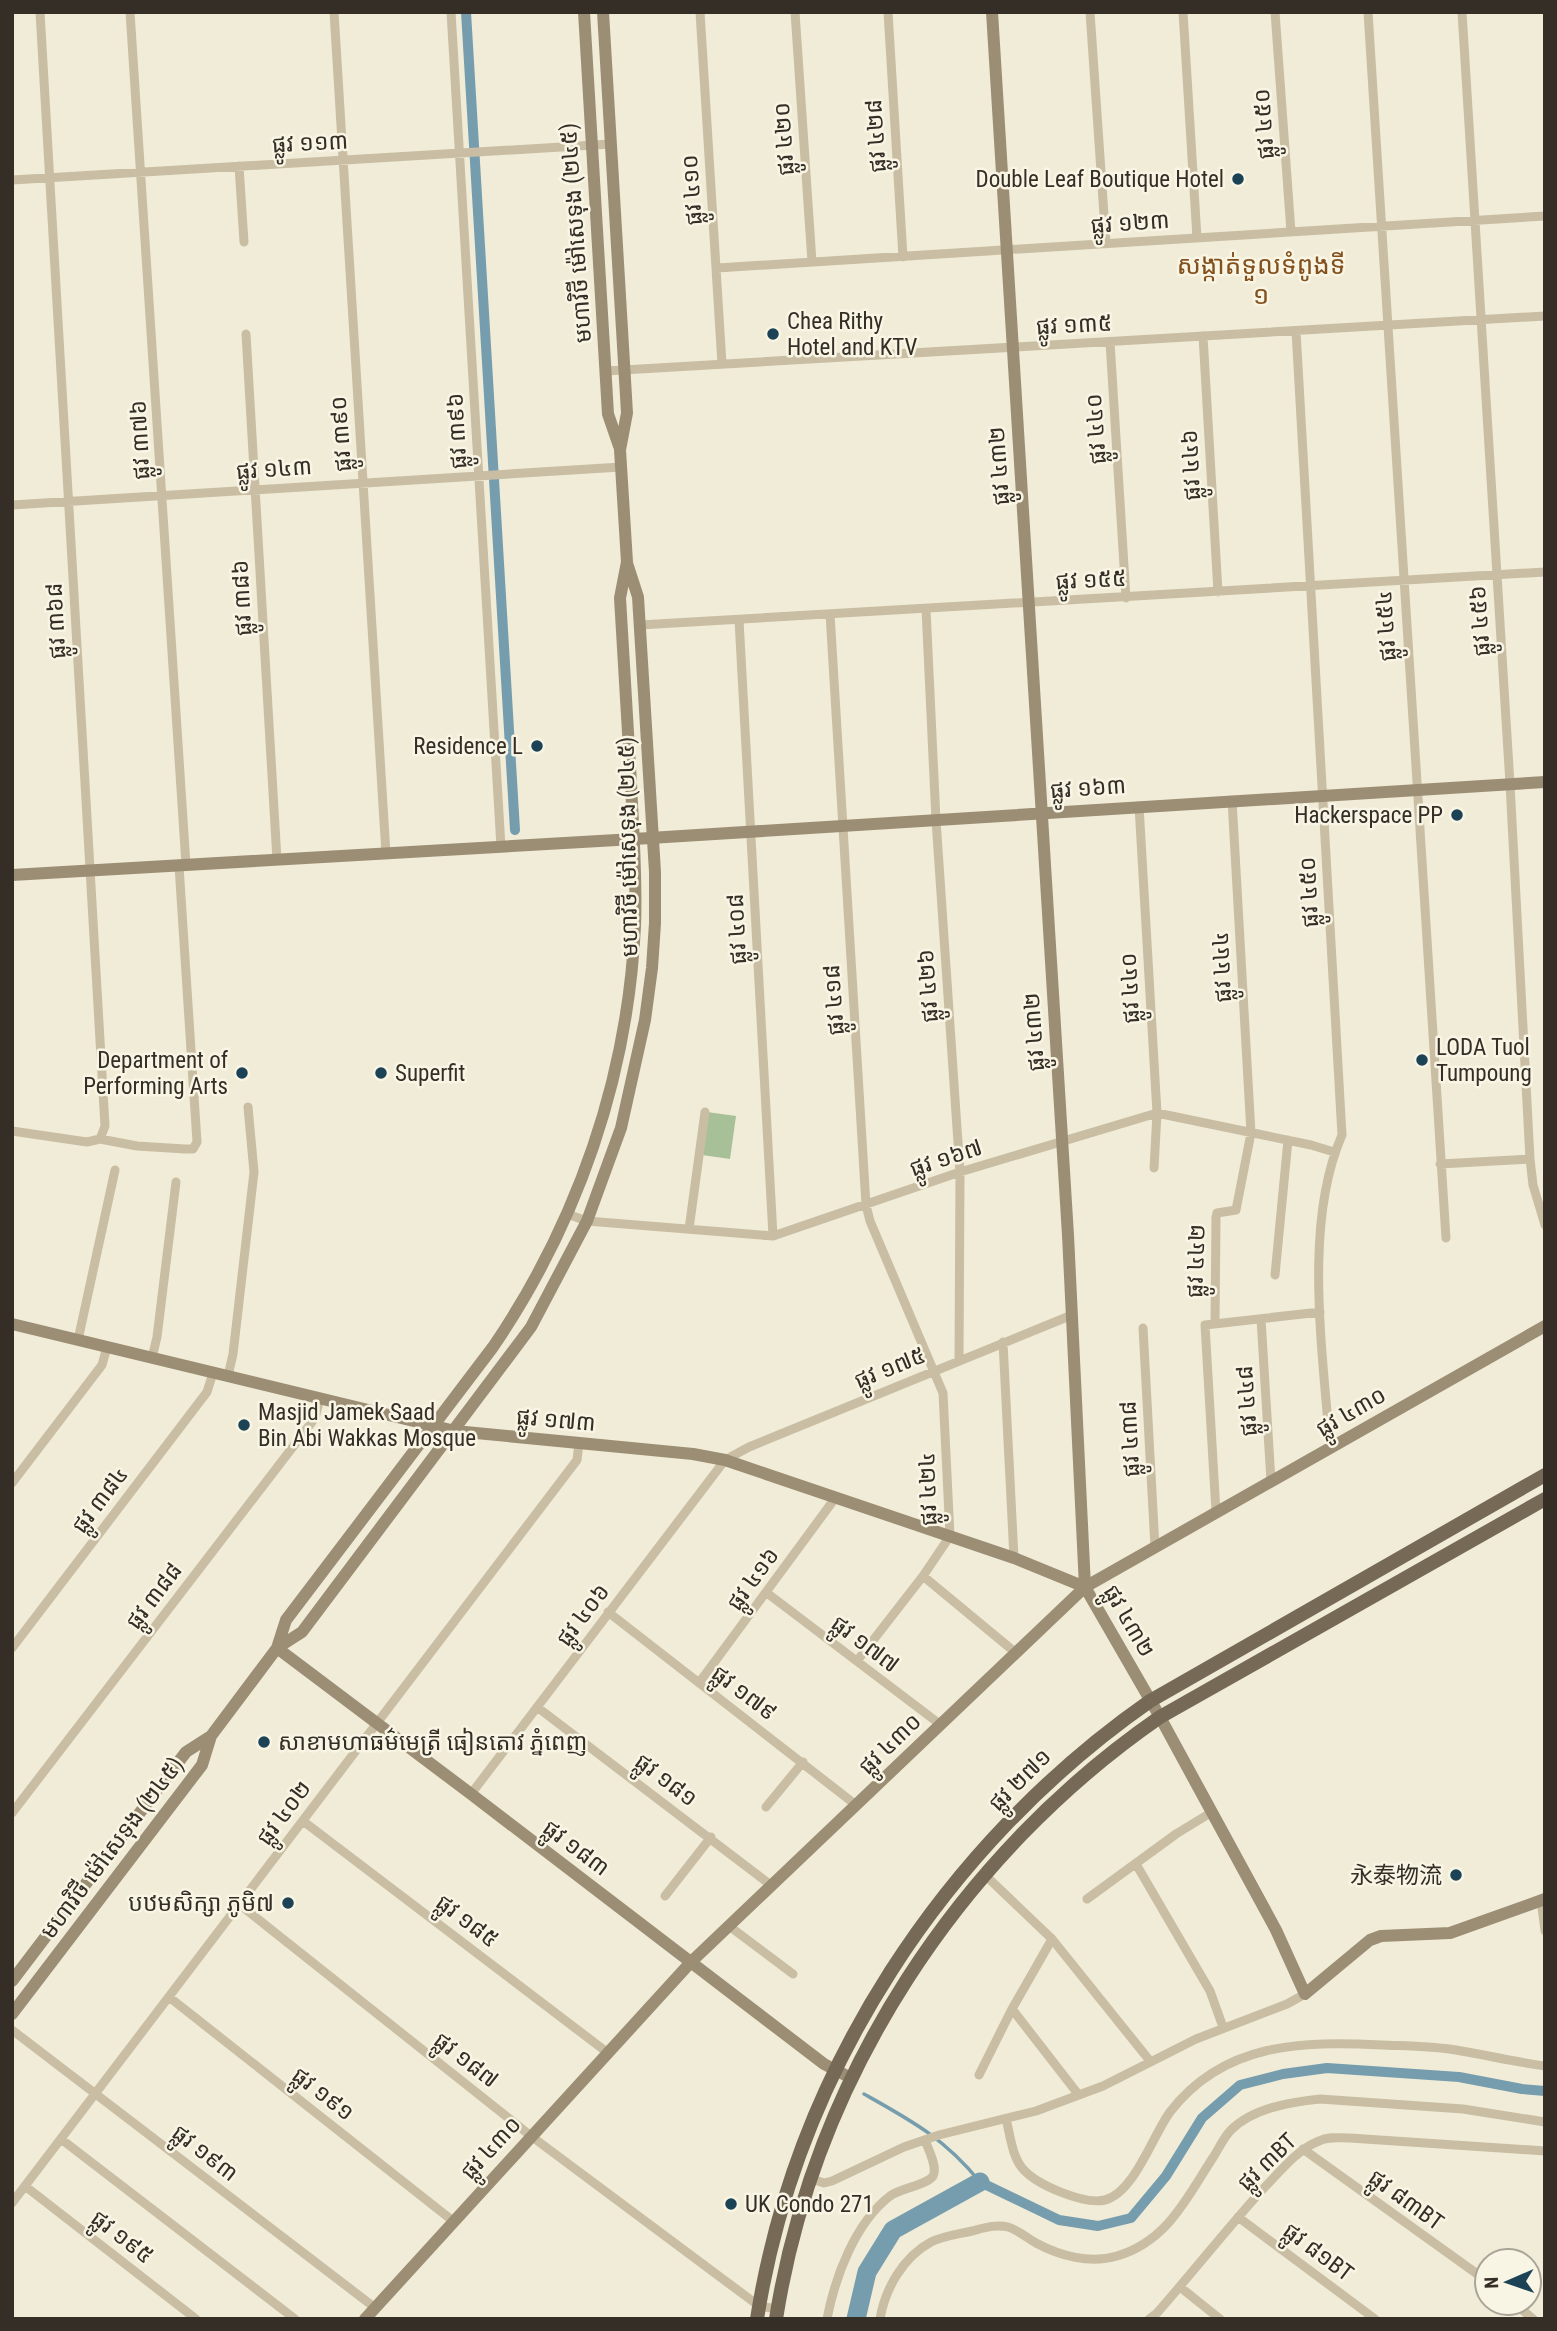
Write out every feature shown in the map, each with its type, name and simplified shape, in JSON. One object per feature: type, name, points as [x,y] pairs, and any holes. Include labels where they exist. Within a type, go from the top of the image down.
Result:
[{"type":"main road","name":"ផ្លូវ ២៧១","points":[[758,2312],[769,2258],[800,2154],[835,2070],[877,1992],[911,1940],[972,1863],[1065,1766],[1150,1701],[1545,1475]]},
{"type":"main road","name":"ផ្លូវ ២៧១","points":[[777,2314],[797,2224],[812,2179],[851,2078],[870,2040],[913,1971],[985,1875],[1028,1828],[1121,1743],[1160,1717],[1545,1499]]},
{"type":"street","name":"ផ្លូវ ៣៦៨","points":[[40,12],[105,1126],[100,1139]]},
{"type":"street","name":"ផ្លូវ ៣៧៦","points":[[100,1139],[137,1146],[185,1149],[193,1149],[197,1142],[162,495],[130,12]]},
{"type":"street","name":"ផ្លូវ ៣៩០","points":[[334,12],[386,854]]},
{"type":"street","name":"ផ្លូវ ៣៩៦","points":[[451,12],[464,153],[479,476],[501,847]]},
{"type":"street","name":"មហាវិថី ម៉ៅសេទុង (២៤៥)","points":[[584,12],[608,414],[621,450]]},
{"type":"street","name":"មហាវិថី ម៉ៅសេទុង (២៤៥)","points":[[277,1648],[302,1632],[531,1327],[587,1221],[603,1183],[629,1097],[645,1020],[655,923],[653,838],[638,597],[627,562],[621,467],[626,413],[603,12]]},
{"type":"street","name":"ផ្លូវ ៤១០","points":[[700,12],[722,364]]},
{"type":"street","name":"ផ្លូវ ៤២០","points":[[795,12],[812,262]]},
{"type":"street","name":"ផ្លូវ ៤២៨","points":[[888,12],[903,257]]},
{"type":"street","name":"ផ្លូវ ៤៣២","points":[[992,12],[1062,1143],[1085,1587],[1160,1717],[1276,1930],[1305,1994]]},
{"type":"street","points":[[1090,12],[1106,244]]},
{"type":"street","points":[[1183,12],[1197,238]]},
{"type":"street","name":"ផ្លូវ ៤៥០","points":[[1275,12],[1291,232]]},
{"type":"street","name":"ផ្លូវ ៤៥៤","points":[[1368,12],[1402,581],[1446,1238]]},
{"type":"street","name":"ផ្លូវ ៤៥៦","points":[[1462,12],[1510,784],[1530,1158],[1533,1185],[1545,1225]]},
{"type":"street","name":"ផ្លូវ ១១៣","points":[[12,180],[611,144]]},
{"type":"street","points":[[239,166],[244,242]]},
{"type":"street","name":"ផ្លូវ ១២៣","points":[[717,268],[1545,216]]},
{"type":"street","name":"ផ្លូវ ១៣៥","points":[[606,371],[1545,316]]},
{"type":"street","name":"ផ្លូវ ៤៥០","points":[[1296,331],[1342,1135],[1329,1168],[1322,1226],[1320,1312],[1330,1448]]},
{"type":"street","name":"ផ្លូវ ៣៨៦","points":[[246,334],[277,860]]},
{"type":"street","name":"ផ្លូវ ៤៤៦","points":[[1203,336],[1218,592]]},
{"type":"street","name":"ផ្លូវ ៤៤០","points":[[1110,342],[1126,598]]},
{"type":"street","name":"ផ្លូវ ១៤៣","points":[[12,505],[621,467]]},
{"type":"street","name":"មហាវិថី ម៉ៅសេទុង (២៤៥)","points":[[12,2014],[202,1765],[211,1736],[277,1648],[286,1620],[514,1316],[547,1257],[583,1178],[610,1092],[632,966],[635,911],[634,839],[620,598],[627,562]]},
{"type":"street","name":"ផ្លូវ ១៥៥","points":[[640,625],[1545,572]]},
{"type":"street","name":"ផ្លូវ ៤២៦","points":[[926,609],[936,820],[960,1172],[959,1361]]},
{"type":"street","name":"ផ្លូវ ៤១៨","points":[[830,614],[866,1205],[870,1221],[935,1371]]},
{"type":"street","name":"ផ្លូវ ៤០៨","points":[[738,620],[774,1236]]},
{"type":"street","name":"ផ្លូវ ១៦៣","points":[[12,875],[1545,782]]},
{"type":"street","name":"ផ្លូវ ៤៤៤","points":[[1232,800],[1251,1133]]},
{"type":"street","name":"ផ្លូវ ៤៤០","points":[[1139,806],[1157,1113],[1154,1168]]},
{"type":"street","points":[[632,966],[652,968]]},
{"type":"street","points":[[228,1376],[233,1354],[254,1172],[248,1107]]},
{"type":"street","points":[[689,1229],[705,1112]]},
{"type":"street","name":"ផ្លូវ ១៦៧","points":[[567,1214],[587,1221],[774,1236],[960,1172],[1157,1113],[1334,1152]]},
{"type":"street","points":[[12,1131],[87,1142],[100,1139]]},
{"type":"street","name":"ផ្លូវ ៤៤២","points":[[1216,1512],[1210,1324],[1216,1217],[1217,1213],[1236,1210],[1251,1133]]},
{"type":"street","points":[[1275,1275],[1288,1140]]},
{"type":"street","points":[[1440,1164],[1530,1158]]},
{"type":"street","points":[[78,1340],[115,1170]]},
{"type":"street","points":[[152,1358],[158,1337],[176,1182]]},
{"type":"street","points":[[1210,1324],[1320,1312]]},
{"type":"street","name":"ផ្លូវ ១៧៥","points":[[725,1460],[750,1447],[1072,1315]]},
{"type":"street","name":"ផ្លូវ ៤៤៨","points":[[1261,1319],[1271,1481]]},
{"type":"street","name":"ផ្លូវ ១៧៣","points":[[12,1324],[455,1431],[693,1454],[725,1460],[1014,1558],[1085,1587]]},
{"type":"street","name":"ផ្លូវ ៤៣០","points":[[365,2319],[691,1962],[1085,1587],[1545,1326]]},
{"type":"street","name":"ផ្លូវ ៤៣៨","points":[[1143,1328],[1155,1547]]},
{"type":"street","points":[[1003,1342],[1014,1558]]},
{"type":"street","points":[[12,1483],[102,1365],[107,1347]]},
{"type":"street","name":"ផ្លូវ ៤២៤","points":[[857,1661],[923,1576],[950,1536],[943,1393],[935,1371]]},
{"type":"street","name":"ផ្លូវ ៣៨៤","points":[[12,1648],[207,1392],[213,1373]]},
{"type":"street","name":"ផ្លូវ ៣៨៨","points":[[12,1813],[314,1418],[320,1398]]},
{"type":"street","name":"ផ្លូវ ៤០២","points":[[12,2203],[577,1460],[579,1443]]},
{"type":"street","name":"ផ្លូវ ៤០៦","points":[[471,1794],[725,1460]]},
{"type":"street","name":"ផ្លូវ ៤១៦","points":[[699,1683],[836,1497]]},
{"type":"street","points":[[368,1512],[384,1524]]},
{"type":"street","points":[[923,1576],[1016,1653]]},
{"type":"street","name":"ផ្លូវ ១៧៧","points":[[766,1593],[941,1724]]},
{"type":"street","name":"ផ្លូវ ១៧៩","points":[[608,1612],[856,1805]]},
{"type":"street","name":"ផ្លូវ ១៨៣","points":[[277,1648],[824,2064],[851,2078]]},
{"type":"street","name":"ផ្លូវ ១៨១","points":[[537,1707],[772,1885]]},
{"type":"street","name":"មហាវិថី ម៉ៅសេទុង (២៤៥)","points":[[12,1981],[186,1752],[211,1736]]},
{"type":"street","points":[[766,1807],[803,1762]]},
{"type":"street","points":[[1087,1899],[1212,1812]]},
{"type":"street","name":"ផ្លូវ ១៨៥","points":[[303,1821],[608,2053]]},
{"type":"street","points":[[665,1896],[711,1838]]},
{"type":"street","points":[[1136,1864],[1210,1991],[1223,2027]]},
{"type":"street","points":[[985,1875],[1052,1940],[1150,2061]]},
{"type":"street","points":[[812,2179],[824,2183],[832,2181],[926,2139],[1036,2111],[1103,2086],[1223,2027],[1286,2004],[1305,1994],[1370,1940],[1381,1936],[1450,1933],[1543,1899],[1545,1931]]},
{"type":"street","name":"ផ្លូវ ១៨៧","points":[[239,1905],[758,2312],[777,2314]]},
{"type":"street","points":[[729,1926],[793,1974]]},
{"type":"street","points":[[979,2075],[1012,2009],[1052,1940]]},
{"type":"street","name":"ផ្លូវ ១៩១","points":[[169,1997],[453,2221]]},
{"type":"street","points":[[1012,2009],[1078,2094]]},
{"type":"street","name":"ផ្លូវ ១៩៣","points":[[12,2030],[374,2308]]},
{"type":"street","points":[[1006,2119],[1022,2168],[1037,2180],[1073,2196],[1091,2201],[1107,2200],[1120,2192],[1131,2178],[1170,2113],[1195,2085],[1225,2067],[1261,2051],[1337,2042],[1452,2049],[1545,2066]]},
{"type":"street","points":[[880,2319],[884,2298],[893,2279],[913,2257],[931,2242],[958,2234],[997,2225],[1010,2228],[1059,2255],[1085,2259],[1114,2257],[1137,2249],[1172,2222],[1231,2130],[1269,2109],[1297,2101],[1320,2099],[1463,2109],[1545,2122]]},
{"type":"street","name":"ផ្លូវ ៣BT","points":[[1149,2319],[1180,2287],[1238,2217],[1303,2149],[1319,2141],[1332,2137],[1545,2151]]},
{"type":"street","points":[[61,2139],[295,2319]]},
{"type":"street","points":[[827,2319],[831,2296],[841,2267],[873,2213],[904,2188],[926,2182],[932,2177],[935,2169],[926,2139]]},
{"type":"street","name":"ផ្លូវ ៨៣BT","points":[[1303,2149],[1473,2271]]},
{"type":"street","name":"ផ្លូវ ១៩៥","points":[[25,2186],[196,2319]]},
{"type":"street","name":"ផ្លូវ ៨១BT","points":[[1238,2217],[1375,2319]]},
{"type":"street","points":[[1180,2287],[1220,2319]]},
{"type":"green space","points":[[707,1112],[736,1116],[730,1159],[702,1155]]},
{"type":"waterway","points":[[466,12],[515,830]]},
{"type":"waterway","points":[[980,2182],[1059,2220],[1098,2226],[1131,2218],[1166,2176],[1202,2118],[1240,2085],[1283,2074],[1327,2068],[1459,2077],[1545,2091]]},
{"type":"waterway","points":[[864,2094],[940,2142],[980,2182]]},
{"type":"waterway","points":[[856,2319],[867,2272],[893,2230],[980,2182]]},
{"type":"place","name":"Double Leaf Boutique Hotel","points":[[1238,179]]},
{"type":"place","name":"Chea Rithy Hotel and KTV","points":[[773,334]]},
{"type":"place","name":"Residence L","points":[[537,746]]},
{"type":"place","name":"Hackerspace PP","points":[[1457,815]]},
{"type":"place","name":"LODA Tuol Tumpoung","points":[[1422,1060]]},
{"type":"place","name":"Department of Performing Arts","points":[[242,1073]]},
{"type":"place","name":"Superfit","points":[[381,1073]]},
{"type":"place","name":"Masjid Jamek Saad Bin Abi Wakkas Mosque","points":[[244,1425]]},
{"type":"place","name":"សាខាមហាធម៌មេត្រី ធៀនតោវ ភ្នំពេញ","points":[[264,1742]]},
{"type":"place","name":"永泰物流","points":[[1456,1875]]},
{"type":"place","name":"បឋមសិក្សា ភូមិ៧","points":[[288,1903]]},
{"type":"place","name":"UK Condo 271","points":[[731,2204]]},
{"type":"district","name":"សង្កាត់ទួលទំពូងទី ១","points":[[1261,280]]}]
